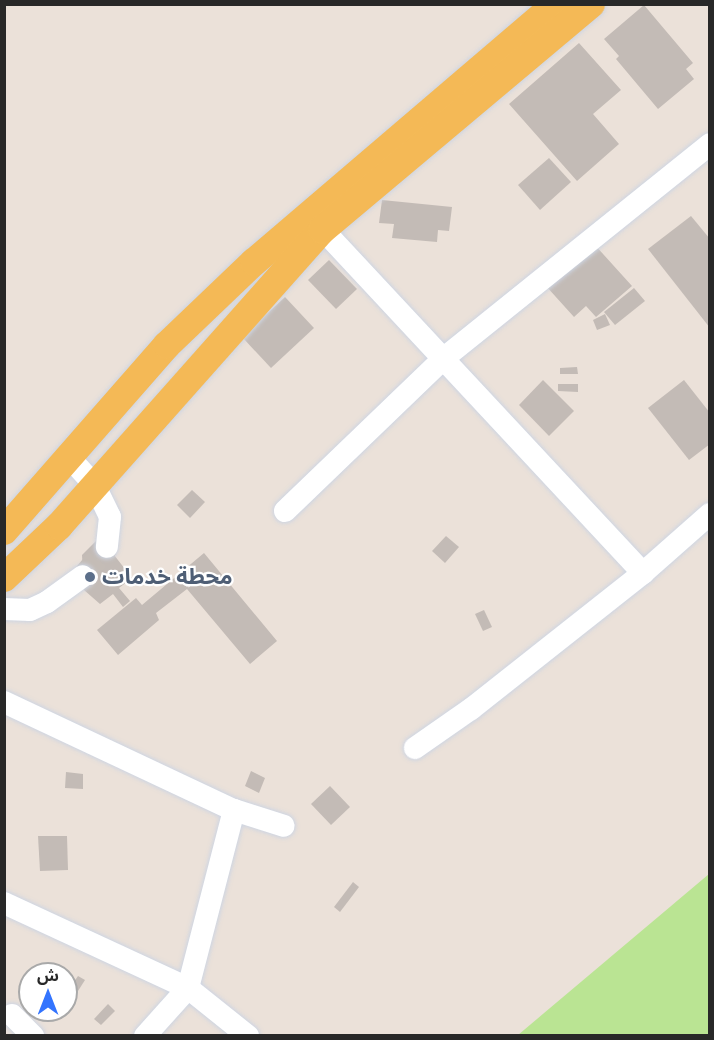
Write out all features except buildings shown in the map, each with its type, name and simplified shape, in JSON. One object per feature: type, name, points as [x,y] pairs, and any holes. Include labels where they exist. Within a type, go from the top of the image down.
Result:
[{"type":"main road","points":[[4,578],[95,486],[315,221],[556,4]]},
{"type":"main road","points":[[4,531],[167,345],[315,221],[591,4]]},
{"type":"lane","points":[[285,511],[444,358],[710,144]]},
{"type":"lane","points":[[315,221],[644,573]]},
{"type":"lane","points":[[69,457],[95,486],[110,517],[107,547]]},
{"type":"lane","points":[[415,748],[471,709],[644,573],[710,514]]},
{"type":"lane","points":[[4,609],[30,610],[47,602],[83,576]]},
{"type":"lane","points":[[4,702],[234,810],[284,826]]},
{"type":"lane","points":[[145,1035],[188,988],[234,810]]},
{"type":"lane","points":[[4,903],[188,988],[248,1035]]},
{"type":"lane","points":[[12,1015],[33,1035]]},
{"type":"green space","points":[[709,874],[709,1035],[518,1035]]},
{"type":"tunnel","points":[[83,576],[107,547]]},
{"type":"place","name":"محطة خدمات","points":[[90,577]]}]
